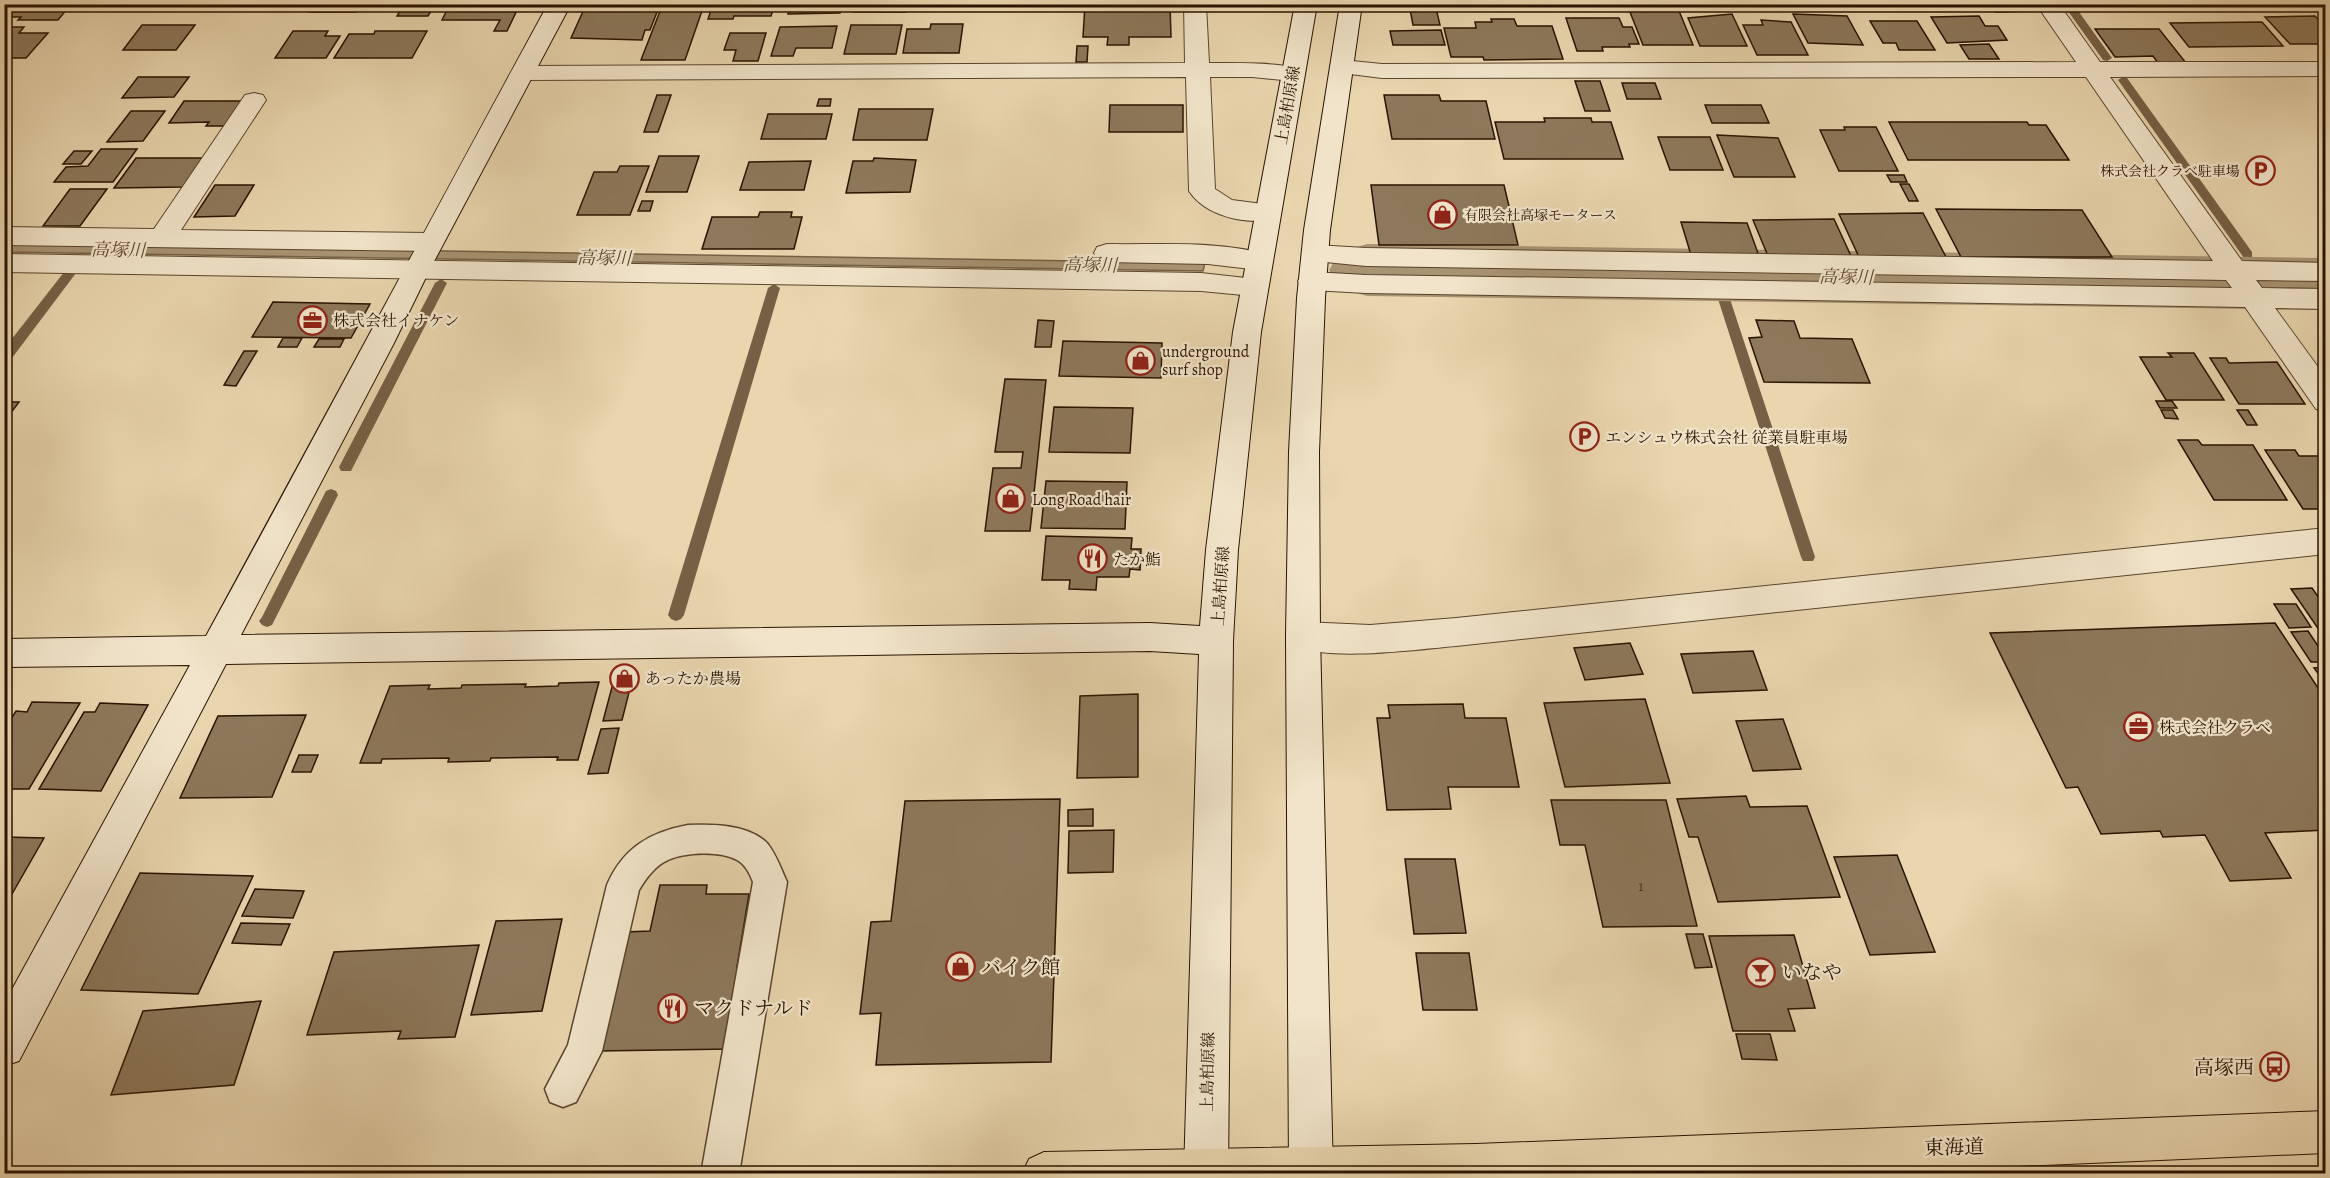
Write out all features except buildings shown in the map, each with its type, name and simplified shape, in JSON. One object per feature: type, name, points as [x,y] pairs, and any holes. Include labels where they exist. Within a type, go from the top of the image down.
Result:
[{"type":"highway","name":"東海道","points":[[1044,1173],[1749,1164],[2325,1132]]},
{"type":"street","points":[[4,1046],[380,343],[424,255],[560,4]]},
{"type":"street","points":[[1195,4],[1202,191],[1208,200],[1219,206],[1268,212]]},
{"type":"street","name":"上島柏原線","points":[[1206,1172],[1216,641],[1232,450],[1257,274],[1306,4]]},
{"type":"street","points":[[1310,1171],[1303,636],[1304,452],[1314,267],[1351,4]]},
{"type":"street","points":[[2047,4],[2325,402]]},
{"type":"street","points":[[1342,67],[1382,71],[2325,69]]},
{"type":"street","points":[[523,73],[1252,70],[1293,74]]},
{"type":"street","points":[[162,238],[254,100]]},
{"type":"street","points":[[4,236],[162,238],[424,255],[1189,282],[1257,274]]},
{"type":"street","points":[[1107,253],[1208,255],[1257,274]]},
{"type":"street","points":[[4,263],[424,255]]},
{"type":"street","points":[[1314,267],[1366,284],[2244,284],[2325,272]]},
{"type":"street","points":[[2244,284],[2325,299]]},
{"type":"street","points":[[1303,636],[1370,639],[1456,632],[2325,541]]},
{"type":"street","points":[[4,653],[1150,637],[1216,641]]},
{"type":"lane","points":[[563,1089],[584,1051],[624,885],[636,865],[656,850],[678,842],[727,842],[748,849],[763,863],[770,882],[720,1173]]},
{"type":"water","points":[[5,244],[1205,263],[1203,271],[5,252]]},
{"type":"waterway","points":[[2068,4],[2072,9]]},
{"type":"waterway","points":[[2072,9],[2326,8]]},
{"type":"waterway","points":[[2072,9],[2107,58]]},
{"type":"waterway","points":[[2123,80],[2248,255]]},
{"type":"waterway","points":[[4,359],[72,270]]},
{"type":"waterway","name":"高塚川","points":[[1367,270],[2326,284]]},
{"type":"waterway","name":"高塚川","points":[[1716,275],[1718,281]]},
{"type":"waterway","points":[[346,467],[441,283]]},
{"type":"waterway","points":[[676,615],[774,288]]},
{"type":"waterway","points":[[1724,299],[1808,557]]},
{"type":"waterway","points":[[267,621],[331,495]]},
{"type":"place","name":"株式会社クラベ駐車場","points":[[2261,171]]},
{"type":"place","name":"有限会社高塚モータース","points":[[1443,215]]},
{"type":"place","name":"株式会社イナケン","points":[[312,320]]},
{"type":"place","name":"underground surf shop","points":[[1141,360]]},
{"type":"place","name":"エンシュウ株式会社 従業員駐車場","points":[[1584,437]]},
{"type":"place","name":"Long Road hair","points":[[1011,499]]},
{"type":"place","name":"たか鮨","points":[[1092,559]]},
{"type":"place","name":"あったか農場","points":[[624,678]]},
{"type":"place","name":"株式会社クラベ","points":[[2138,727]]},
{"type":"place","name":"バイク館","points":[[960,967]]},
{"type":"place","name":"いなや","points":[[1761,972]]},
{"type":"place","name":"マクドナルド","points":[[673,1008]]},
{"type":"place","name":"高塚西","points":[[2275,1067]]}]
